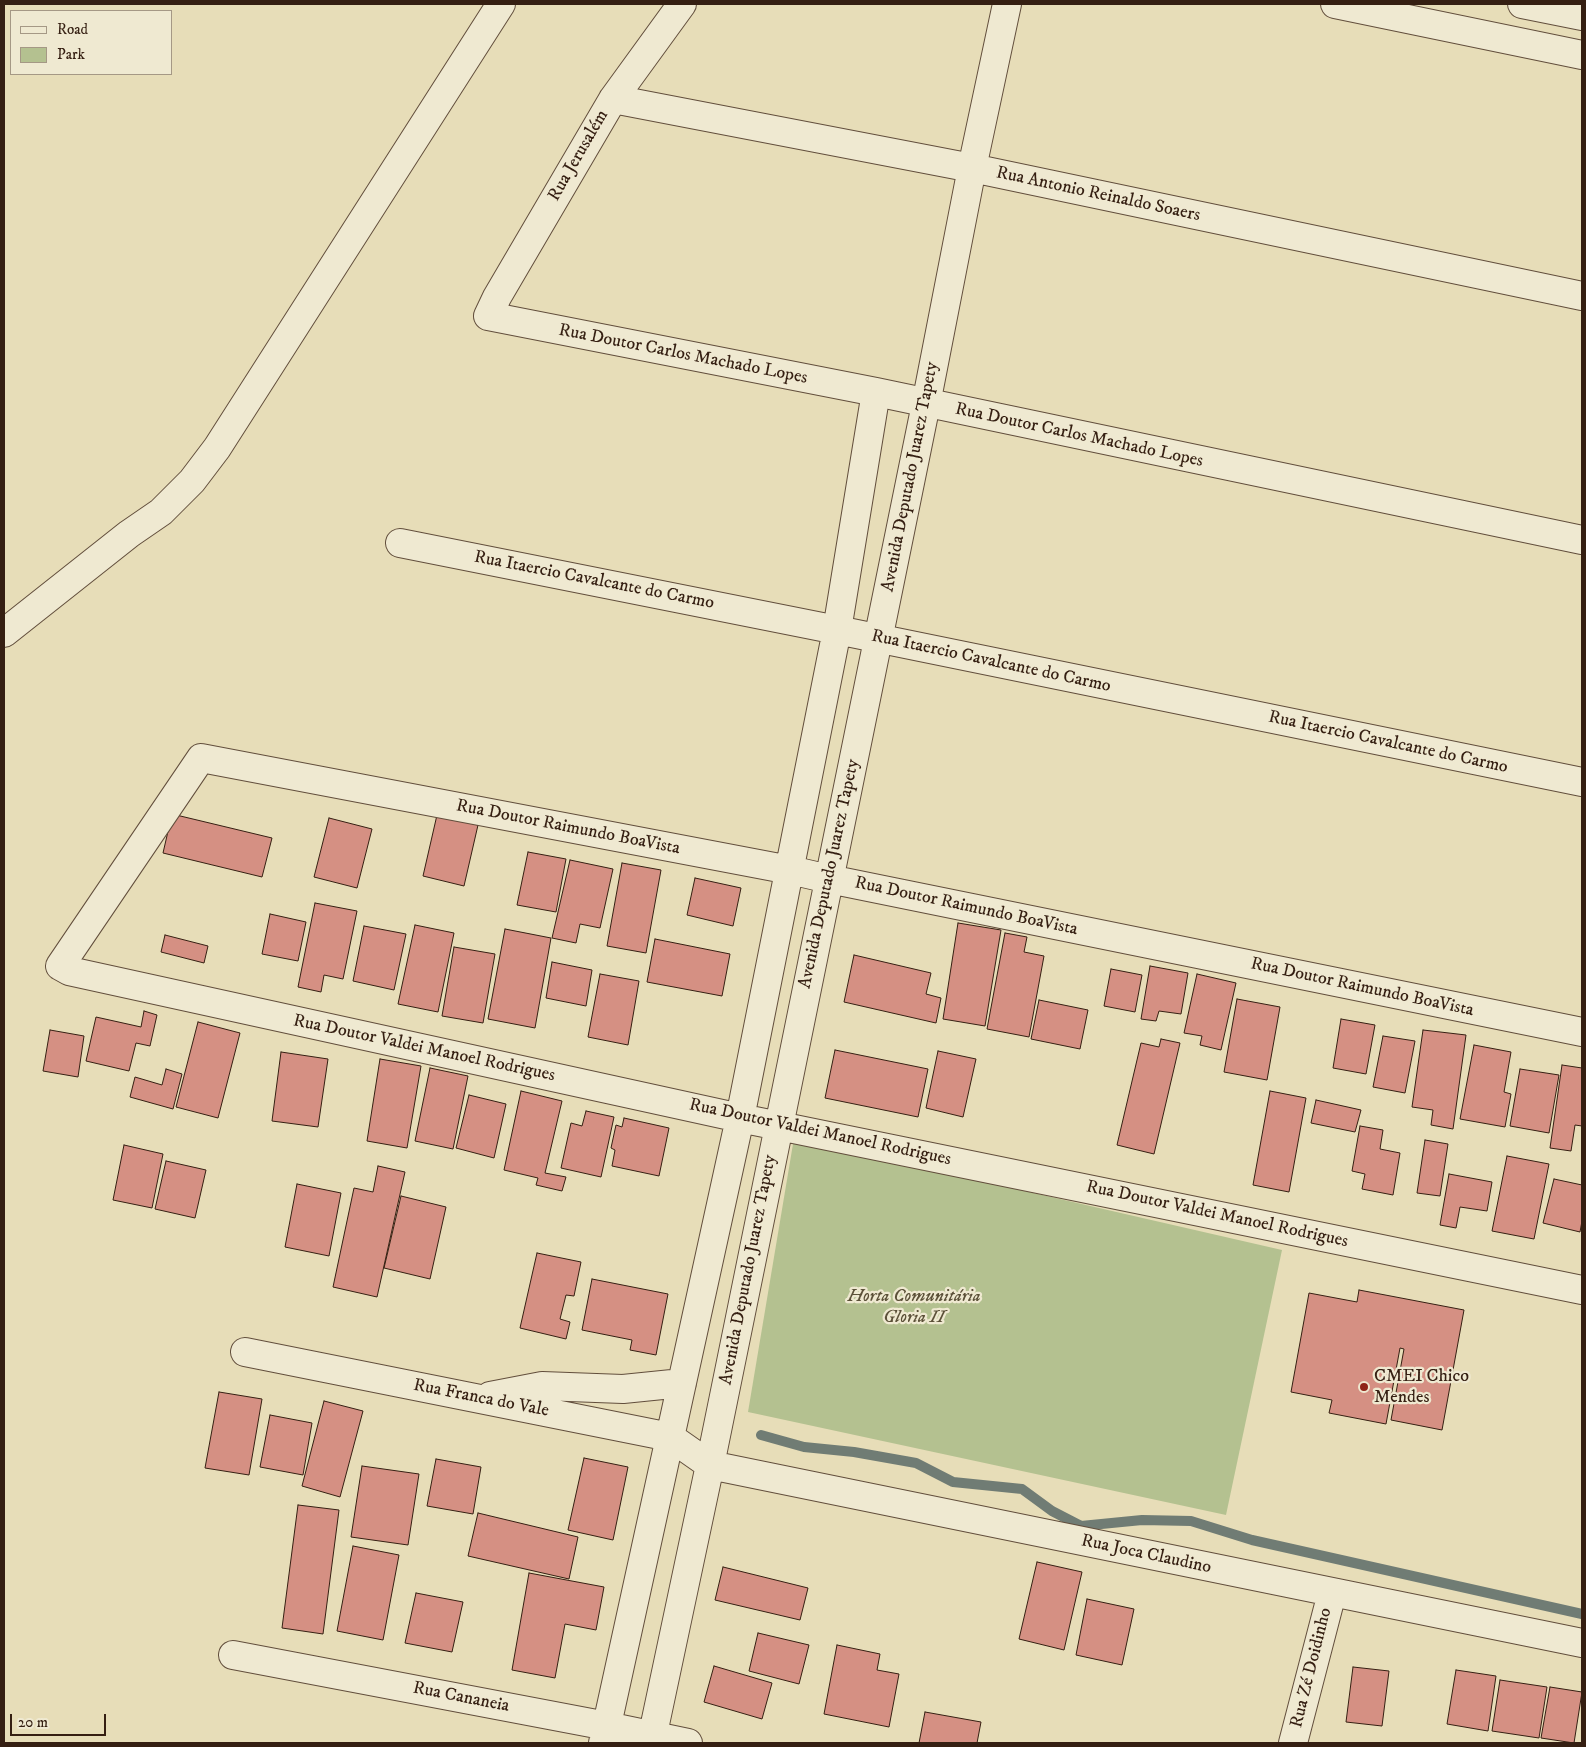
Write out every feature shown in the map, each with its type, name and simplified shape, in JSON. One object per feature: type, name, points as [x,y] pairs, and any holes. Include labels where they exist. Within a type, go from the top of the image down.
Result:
[{"type":"street","points":[[4,633],[122,540],[161,512],[192,481],[217,448],[501,4]]},
{"type":"street","name":"Rua Jerusalém","points":[[488,316],[497,297],[613,99],[682,4]]},
{"type":"street","name":"Avenida Deputado Juarez Tapety","points":[[652,1739],[710,1465],[926,404],[972,168],[1007,4]]},
{"type":"street","points":[[1335,4],[1582,55]]},
{"type":"street","points":[[1522,4],[1582,16]]},
{"type":"street","name":"Rua Antonio Reinaldo Soaers","points":[[613,99],[972,168],[1582,296]]},
{"type":"street","name":"Rua Doutor Carlos Machado Lopes","points":[[488,316],[876,392],[1582,540]]},
{"type":"street","points":[[605,1735],[740,1118],[838,630],[876,392]]},
{"type":"street","name":"Rua Itaercio Cavalcante do Carmo","points":[[400,542],[1582,782]]},
{"type":"street","name":"Rua Doutor Raimundo BoaVista","points":[[60,966],[201,758],[790,870],[1582,1032]]},
{"type":"street","name":"Rua Doutor Valdei Manoel Rodrigues","points":[[60,966],[69,972],[740,1118],[1582,1290]]},
{"type":"street","name":"Rua Franca do Vale","points":[[245,1352],[670,1437],[710,1465]]},
{"type":"street","points":[[478,1399],[542,1386],[624,1389],[682,1383]]},
{"type":"street","name":"Rua Joca Claudino","points":[[710,1465],[1582,1643]]},
{"type":"street","name":"Rua Zé Doidinho","points":[[1293,1743],[1332,1593]]},
{"type":"street","name":"Rua Cananeia","points":[[233,1655],[605,1735],[688,1743]]},
{"type":"green space","name":"Horta Comunitária Gloria II","points":[[794,1138],[1282,1250],[1226,1515],[748,1412]]},
{"type":"building","points":[[172,814],[272,838],[262,877],[163,853]]},
{"type":"building","points":[[437,815],[478,825],[464,886],[423,876]]},
{"type":"building","points":[[329,818],[372,829],[357,888],[314,877]]},
{"type":"building","points":[[528,852],[566,859],[556,912],[517,905]]},
{"type":"building","points":[[570,860],[613,869],[600,928],[580,924],[576,943],[552,938]]},
{"type":"building","points":[[622,863],[661,870],[646,953],[607,946]]},
{"type":"building","points":[[695,878],[741,888],[733,926],[687,915]]},
{"type":"building","points":[[315,903],[357,911],[343,979],[324,975],[321,992],[298,987]]},
{"type":"building","points":[[270,914],[306,922],[298,961],[262,954]]},
{"type":"building","points":[[958,923],[1001,930],[985,1026],[943,1019]]},
{"type":"building","points":[[415,925],[454,933],[438,1012],[398,1004]]},
{"type":"building","points":[[364,926],[406,934],[394,990],[353,981]]},
{"type":"building","points":[[505,929],[551,938],[535,1028],[488,1019]]},
{"type":"building","points":[[1005,933],[1027,937],[1024,952],[1044,956],[1029,1037],[987,1029]]},
{"type":"building","points":[[165,935],[208,946],[204,963],[161,952]]},
{"type":"building","points":[[655,939],[730,954],[722,996],[647,982]]},
{"type":"building","points":[[454,947],[495,954],[483,1023],[442,1016]]},
{"type":"building","points":[[854,955],[931,973],[926,994],[941,998],[936,1023],[844,1002]]},
{"type":"building","points":[[552,962],[592,970],[586,1006],[546,998]]},
{"type":"building","points":[[1150,966],[1188,973],[1181,1014],[1159,1011],[1156,1021],[1141,1019]]},
{"type":"building","points":[[1111,969],[1142,975],[1135,1012],[1104,1006]]},
{"type":"building","points":[[600,974],[639,981],[628,1045],[588,1037]]},
{"type":"building","points":[[1197,974],[1236,983],[1221,1050],[1200,1045],[1202,1036],[1184,1033]]},
{"type":"building","points":[[1237,999],[1280,1007],[1267,1080],[1224,1072]]},
{"type":"building","points":[[1039,1000],[1088,1010],[1080,1049],[1031,1039]]},
{"type":"building","points":[[144,1011],[157,1015],[150,1046],[136,1043],[129,1071],[86,1061],[96,1017],[141,1027]]},
{"type":"building","points":[[1341,1019],[1375,1025],[1366,1074],[1333,1068]]},
{"type":"building","points":[[198,1022],[240,1033],[218,1118],[176,1107]]},
{"type":"building","points":[[50,1030],[84,1036],[78,1077],[43,1071]]},
{"type":"building","points":[[1423,1030],[1466,1035],[1453,1129],[1431,1125],[1433,1110],[1412,1107]]},
{"type":"building","points":[[1383,1036],[1415,1041],[1405,1093],[1373,1087]]},
{"type":"building","points":[[1161,1039],[1180,1043],[1154,1154],[1117,1145],[1141,1043],[1159,1047]]},
{"type":"building","points":[[1474,1045],[1511,1052],[1504,1092],[1511,1094],[1505,1127],[1460,1119]]},
{"type":"building","points":[[835,1050],[928,1069],[918,1117],[825,1098]]},
{"type":"building","points":[[938,1051],[976,1059],[963,1117],[926,1108]]},
{"type":"building","points":[[281,1052],[328,1059],[318,1127],[272,1121]]},
{"type":"building","points":[[380,1059],[421,1066],[407,1148],[367,1141]]},
{"type":"building","points":[[1562,1065],[1582,1068],[1582,1126],[1575,1125],[1571,1151],[1550,1148]]},
{"type":"building","points":[[430,1068],[468,1076],[453,1149],[415,1141]]},
{"type":"building","points":[[166,1069],[182,1074],[173,1109],[130,1097],[135,1077],[162,1085]]},
{"type":"building","points":[[1520,1069],[1559,1075],[1549,1133],[1510,1126]]},
{"type":"building","points":[[521,1091],[562,1101],[545,1173],[566,1177],[562,1191],[536,1185],[538,1178],[504,1170]]},
{"type":"building","points":[[1270,1091],[1306,1098],[1289,1192],[1253,1185]]},
{"type":"building","points":[[469,1095],[506,1104],[494,1158],[456,1148]]},
{"type":"building","points":[[1316,1100],[1361,1110],[1355,1132],[1311,1123]]},
{"type":"building","points":[[586,1111],[614,1117],[601,1177],[561,1168],[571,1123],[582,1126]]},
{"type":"building","points":[[624,1118],[669,1128],[659,1176],[612,1166],[615,1150],[611,1148],[616,1125],[622,1127]]},
{"type":"building","points":[[1360,1126],[1383,1130],[1380,1149],[1400,1153],[1393,1195],[1362,1189],[1365,1174],[1352,1171]]},
{"type":"building","points":[[1425,1140],[1448,1144],[1440,1196],[1417,1193]]},
{"type":"building","points":[[124,1145],[163,1154],[152,1208],[113,1200]]},
{"type":"building","points":[[1507,1156],[1549,1164],[1534,1239],[1492,1231]]},
{"type":"building","points":[[166,1161],[206,1170],[195,1218],[155,1209]]},
{"type":"building","points":[[378,1166],[405,1172],[377,1297],[333,1287],[354,1188],[373,1192]]},
{"type":"building","points":[[1449,1174],[1492,1182],[1487,1211],[1460,1207],[1456,1228],[1440,1225]]},
{"type":"building","points":[[1554,1179],[1582,1185],[1582,1221],[1580,1232],[1543,1223]]},
{"type":"building","points":[[297,1184],[341,1193],[329,1256],[285,1247]]},
{"type":"building","points":[[401,1196],[446,1207],[430,1279],[384,1268]]},
{"type":"building","points":[[537,1253],[581,1262],[574,1296],[566,1295],[560,1319],[570,1322],[566,1339],[520,1328]]},
{"type":"building","points":[[592,1279],[668,1294],[656,1355],[630,1350],[632,1340],[582,1330]]},
{"type":"building","points":[[1359,1290],[1464,1310],[1442,1430],[1391,1420],[1404,1349],[1400,1348],[1386,1424],[1329,1413],[1332,1400],[1291,1392],[1309,1293],[1357,1302]]},
{"type":"building","points":[[219,1392],[262,1399],[249,1475],[205,1468]]},
{"type":"building","points":[[324,1401],[363,1411],[340,1497],[302,1486]]},
{"type":"building","points":[[270,1415],[312,1423],[303,1475],[260,1467]]},
{"type":"building","points":[[584,1458],[628,1467],[613,1540],[568,1530]]},
{"type":"building","points":[[436,1459],[481,1467],[473,1514],[427,1506]]},
{"type":"building","points":[[362,1466],[419,1474],[408,1545],[351,1537]]},
{"type":"building","points":[[298,1505],[339,1510],[323,1634],[282,1628]]},
{"type":"building","points":[[478,1513],[578,1537],[569,1579],[468,1556]]},
{"type":"building","points":[[353,1546],[399,1555],[383,1640],[337,1631]]},
{"type":"building","points":[[1037,1562],[1082,1572],[1064,1650],[1019,1639]]},
{"type":"building","points":[[723,1567],[808,1588],[800,1620],[715,1600]]},
{"type":"building","points":[[529,1573],[604,1587],[596,1630],[565,1624],[555,1678],[512,1670]]},
{"type":"building","points":[[416,1593],[463,1602],[452,1652],[405,1643]]},
{"type":"building","points":[[1087,1599],[1134,1609],[1122,1665],[1076,1655]]},
{"type":"building","points":[[758,1633],[809,1645],[799,1684],[749,1671]]},
{"type":"building","points":[[837,1645],[880,1654],[877,1670],[899,1674],[889,1727],[824,1714]]},
{"type":"building","points":[[714,1666],[772,1683],[762,1719],[704,1702]]},
{"type":"building","points":[[1353,1667],[1389,1671],[1382,1726],[1346,1722]]},
{"type":"building","points":[[1456,1670],[1496,1676],[1488,1731],[1447,1724]]},
{"type":"building","points":[[1500,1680],[1547,1687],[1539,1738],[1492,1731]]},
{"type":"building","points":[[1550,1687],[1582,1692],[1574,1743],[1541,1738]]},
{"type":"building","points":[[925,1712],[981,1722],[977,1743],[919,1743]]},
{"type":"waterway","points":[[761,1435],[804,1447],[854,1452],[916,1463],[953,1482],[1022,1489],[1052,1511],[1081,1526],[1142,1520],[1191,1521],[1252,1540],[1582,1614]]},
{"type":"place","name":"CMEI Chico Mendes","points":[[1364,1387]]}]
